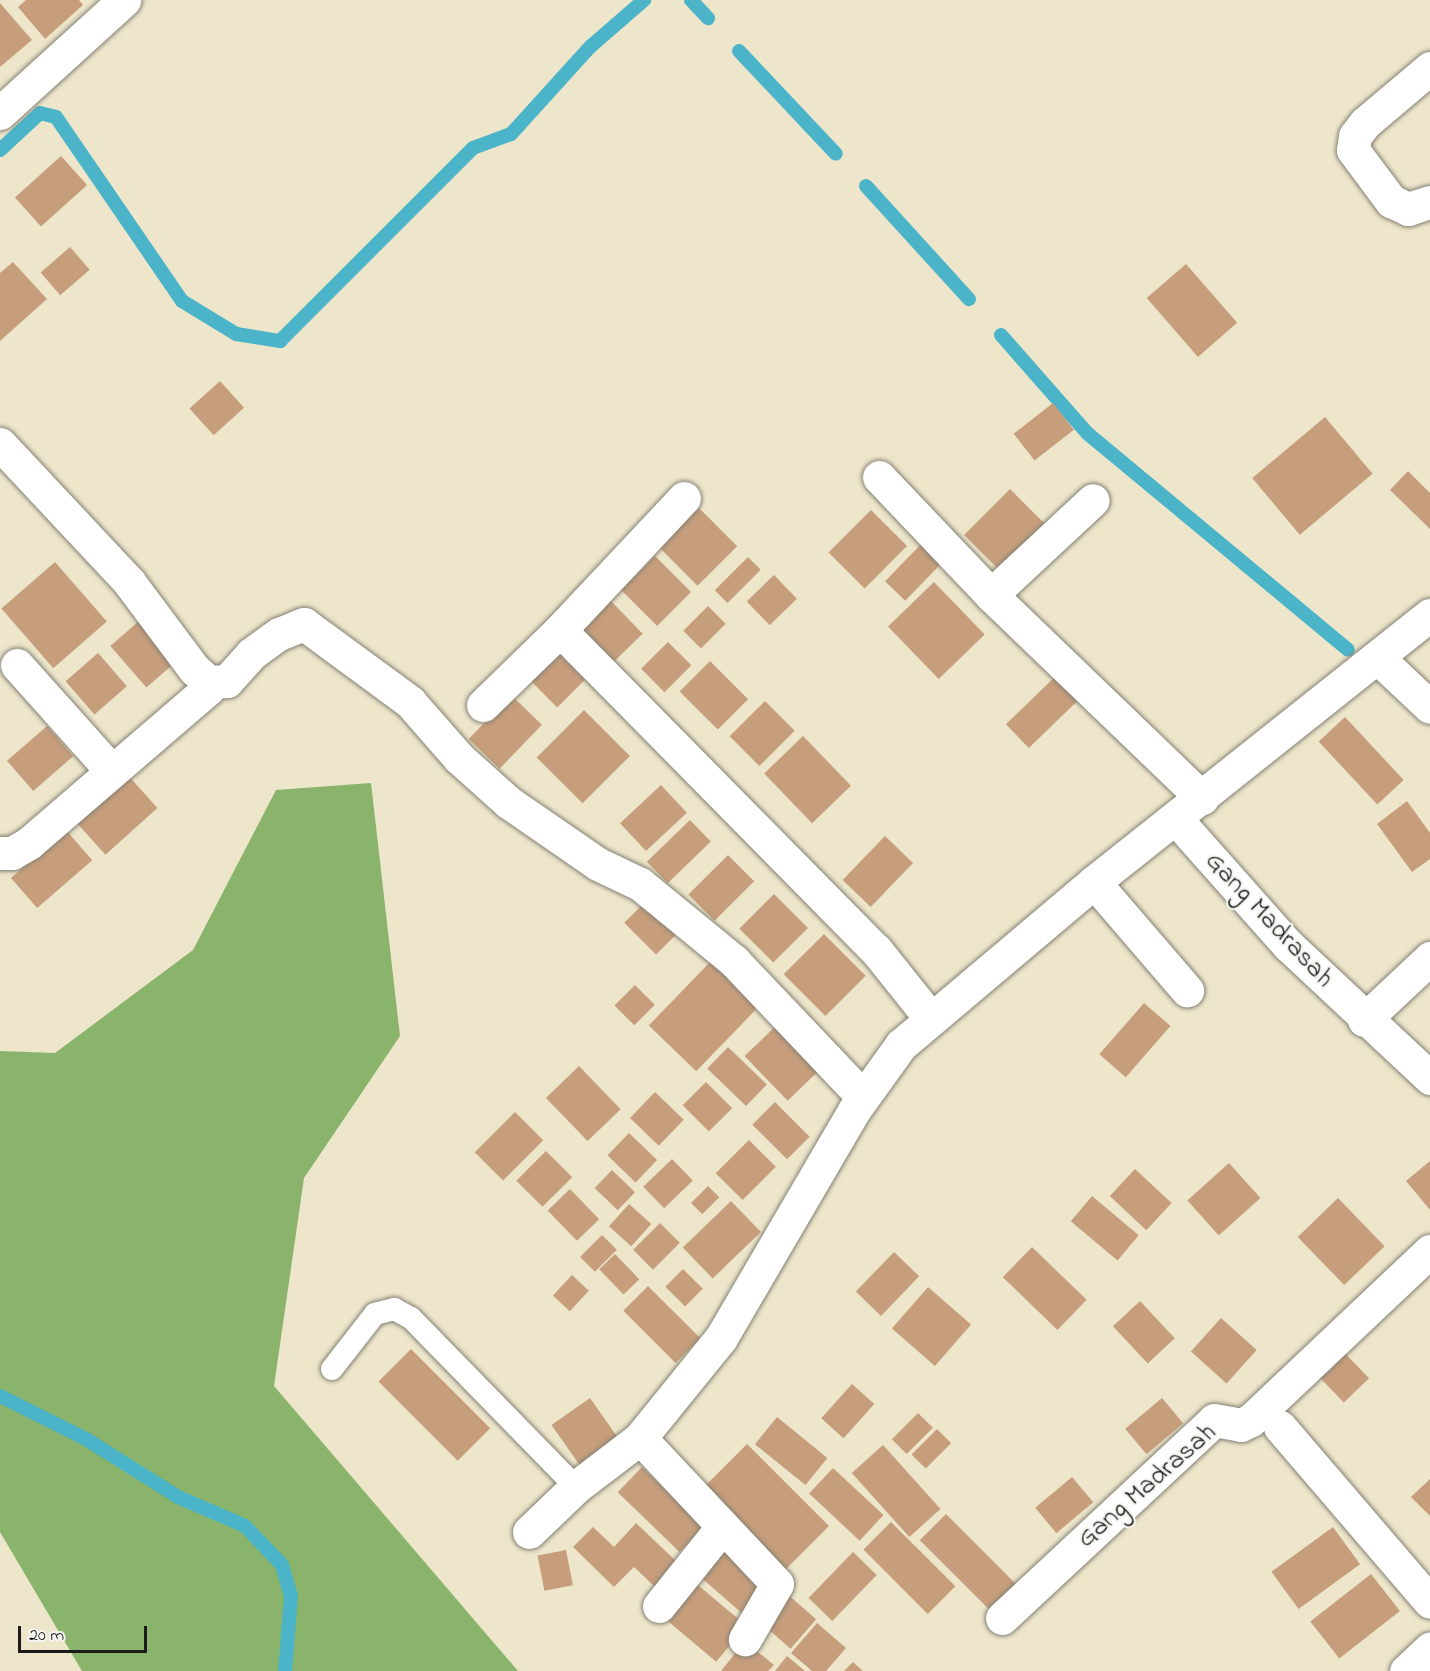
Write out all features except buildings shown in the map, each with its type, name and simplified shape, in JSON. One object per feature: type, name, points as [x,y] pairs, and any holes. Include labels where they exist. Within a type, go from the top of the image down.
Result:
[{"type":"street","points":[[0,113],[124,0]]},
{"type":"street","points":[[1430,68],[1365,123],[1355,136],[1353,150],[1391,201],[1408,209],[1430,202]]},
{"type":"street","points":[[0,444],[129,582],[194,669],[209,682],[227,681],[250,654],[279,634],[304,624],[410,702],[459,758],[508,802],[598,864],[640,884],[734,961],[863,1097]]},
{"type":"street","points":[[879,477],[991,595],[1202,798]]},
{"type":"street","points":[[483,705],[560,630],[684,498]]},
{"type":"street","points":[[991,595],[1093,501]]},
{"type":"street","points":[[529,1532],[576,1487],[640,1438],[721,1338],[863,1097],[901,1045],[1094,882],[1430,615]]},
{"type":"street","points":[[560,630],[876,950],[932,1019]]},
{"type":"street","points":[[1378,658],[1430,707]]},
{"type":"street","points":[[17,665],[111,770]]},
{"type":"street","points":[[0,853],[12,853],[29,843],[208,688],[209,682]]},
{"type":"street","name":"Gang Madrasah","points":[[1176,819],[1288,945],[1364,1020],[1430,1078]]},
{"type":"street","points":[[1094,882],[1187,990]]},
{"type":"street","points":[[1364,1020],[1430,958]]},
{"type":"street","name":"Gang Madrasah","points":[[1002,1618],[1214,1420],[1241,1425],[1251,1420],[1430,1251]]},
{"type":"street","points":[[1280,1427],[1430,1602]]},
{"type":"street","points":[[640,1438],[777,1584],[745,1639]]},
{"type":"street","points":[[659,1605],[723,1526]]},
{"type":"street","points":[[1406,1671],[1430,1649]]},
{"type":"lane","points":[[332,1369],[375,1314],[394,1309],[411,1318],[576,1487]]},
{"type":"green space","points":[[371,783],[400,1036],[304,1178],[274,1386],[518,1671],[82,1671],[0,1532],[0,1051],[55,1053],[193,950],[276,790]]},
{"type":"waterway","points":[[0,150],[40,113],[56,117],[182,301],[236,334],[280,341],[473,148],[511,134],[590,47],[644,0]]},
{"type":"waterway","points":[[691,0],[708,18]]},
{"type":"waterway","points":[[739,51],[836,154]]},
{"type":"waterway","points":[[866,186],[969,299]]},
{"type":"waterway","points":[[1001,335],[1087,433],[1348,650]]},
{"type":"waterway","points":[[0,1396],[86,1439],[178,1497],[245,1526],[282,1565],[291,1597],[285,1671]]}]
